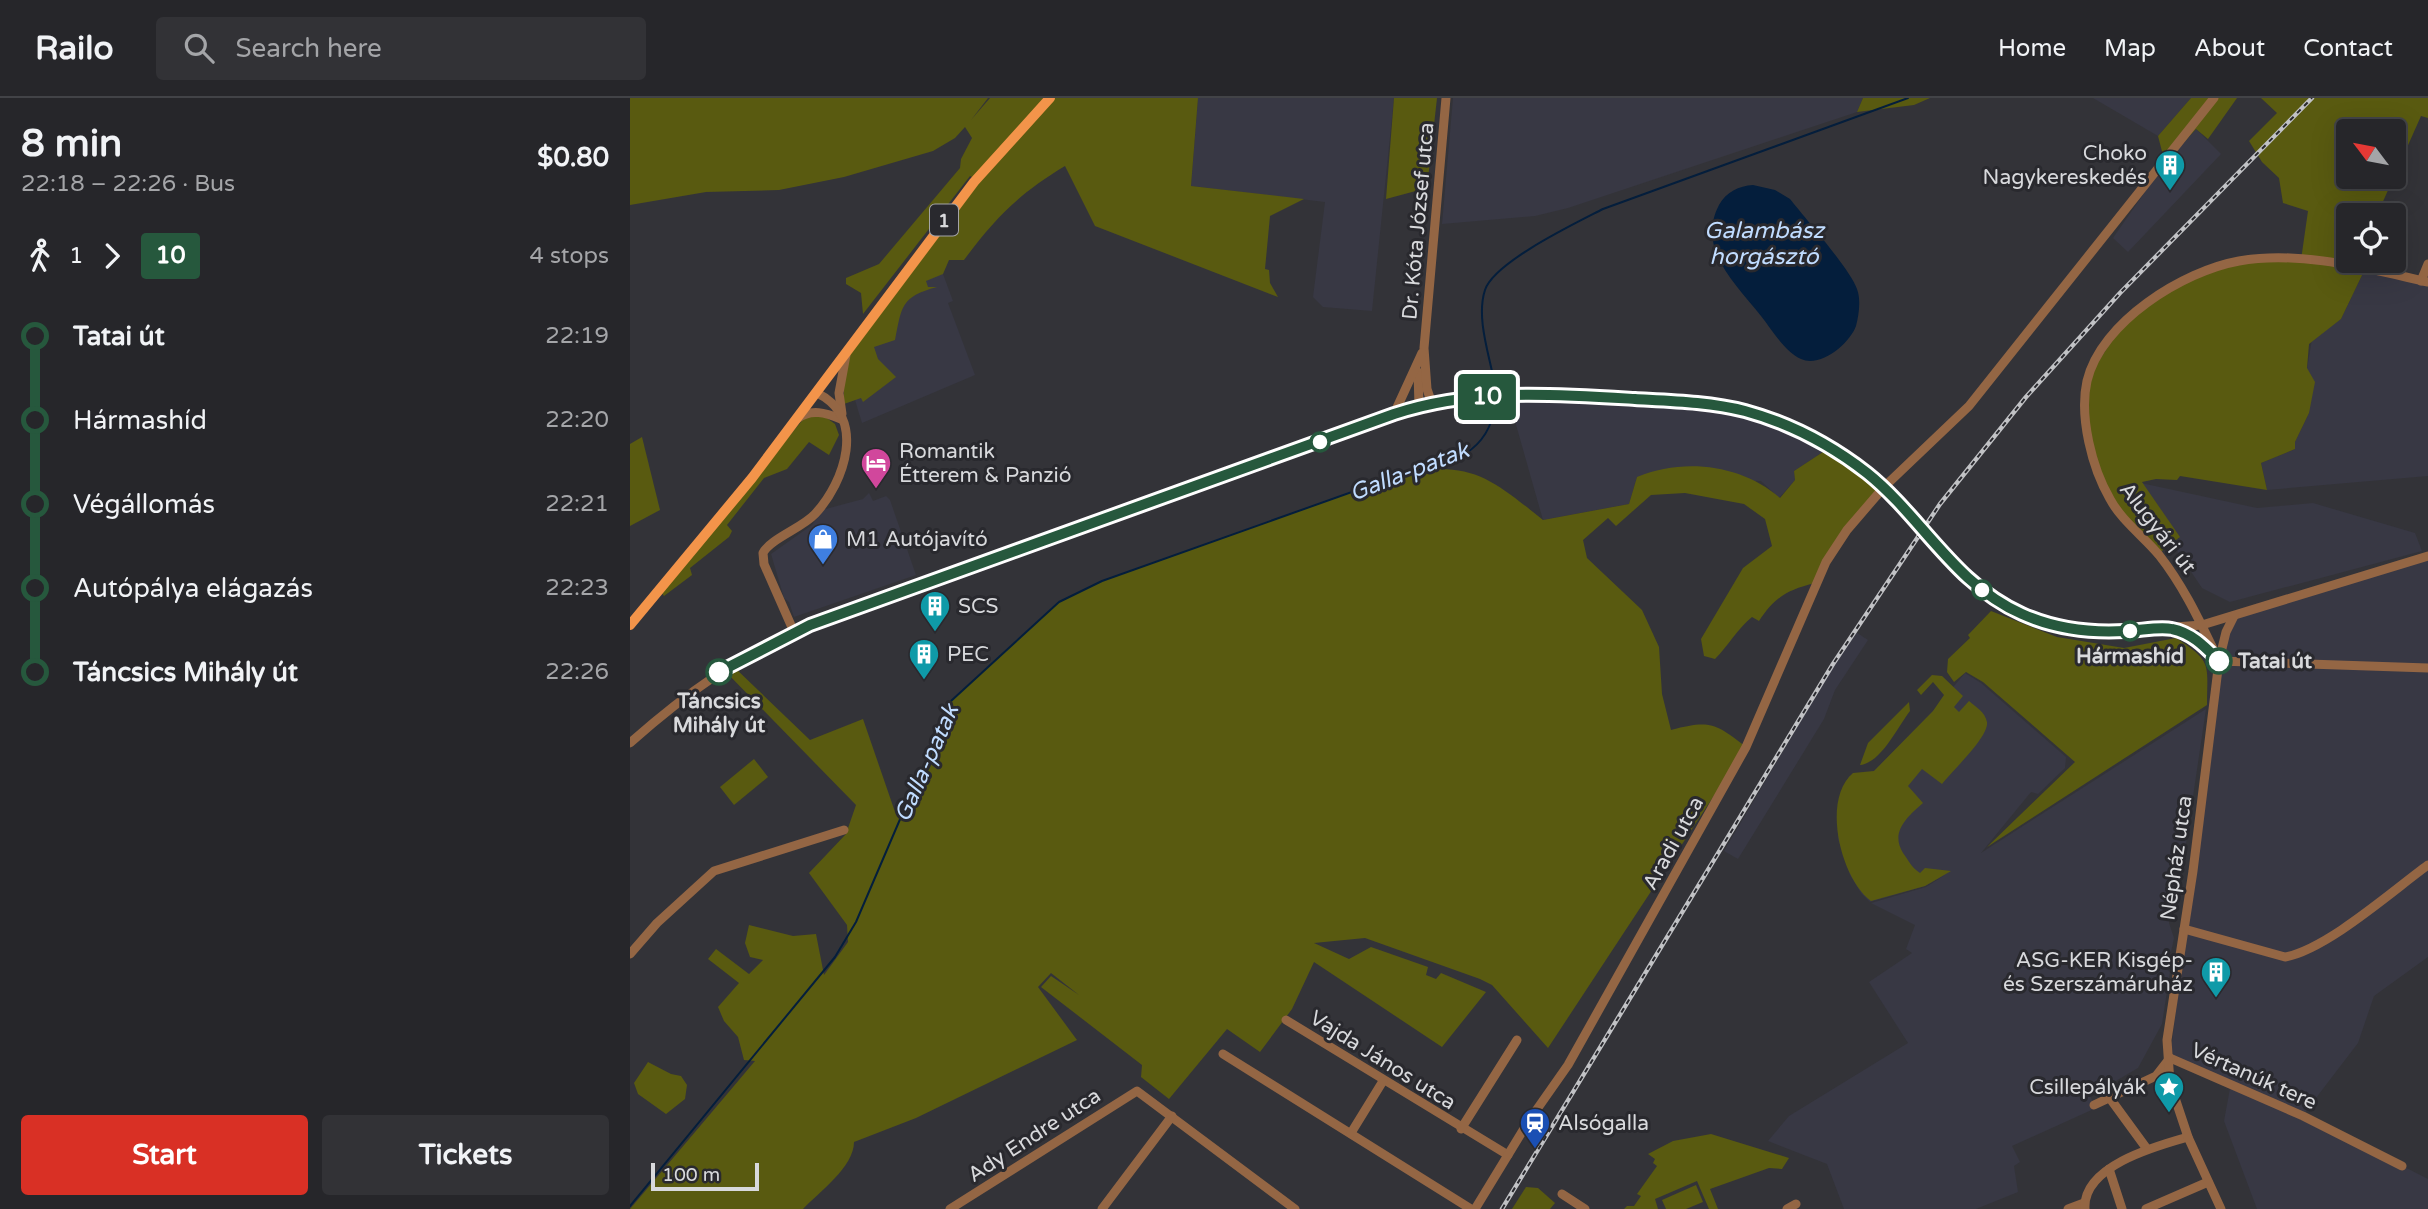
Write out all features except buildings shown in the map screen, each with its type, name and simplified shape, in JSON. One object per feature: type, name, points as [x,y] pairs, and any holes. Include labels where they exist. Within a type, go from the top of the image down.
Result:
[{"type":"main road","name":"1","points":[[630,625],[752,478],[974,182],[1050,98]]},
{"type":"street","name":"Dr. Kóta József utca","points":[[1432,404],[1427,389],[1424,348],[1446,98]]},
{"type":"street","points":[[1884,487],[1969,406],[2214,98]]},
{"type":"street","name":"Alugyári út","points":[[2202,625],[2187,594],[2169,569],[2110,500],[2093,454],[2085,408],[2087,379],[2104,346],[2128,316],[2184,280],[2194,274],[2239,261],[2278,259],[2320,262],[2425,281]]},
{"type":"street","points":[[2425,281],[2428,264]]},
{"type":"street","name":"Dr. Kóta József utca","points":[[1394,414],[1424,348]]},
{"type":"street","points":[[794,632],[764,564],[762,553],[768,545],[795,531],[824,503],[848,454],[846,432],[841,419],[842,366],[849,350]]},
{"type":"street","name":"Dr. Kóta József utca","points":[[1418,364],[1416,391],[1419,406]]},
{"type":"street","points":[[817,393],[827,410],[841,419]]},
{"type":"street","points":[[630,741],[710,678],[794,632],[1394,414],[1419,406],[1492,396],[1563,394],[1689,402],[1744,411],[1817,440],[1884,487],[1966,579],[2023,614],[2094,633],[2202,625],[2428,556]]},
{"type":"street","points":[[794,421],[804,414],[820,412],[841,419]]},
{"type":"street","name":"Aradi utca","points":[[1473,1209],[1568,1065],[1746,747],[1826,562],[1847,530],[1884,487]]},
{"type":"street","name":"Népház utca","points":[[2171,1058],[2167,1040],[2219,661],[2224,639],[2234,616]]},
{"type":"street","points":[[2202,625],[2219,661]]},
{"type":"street","points":[[2170,628],[2200,643],[2219,661],[2428,668]]},
{"type":"street","points":[[630,954],[657,923],[714,871],[844,830]]},
{"type":"street","points":[[2184,929],[2285,957],[2302,954],[2327,940],[2428,865]]},
{"type":"street","name":"Vajda János utca","points":[[1286,1020],[1461,1129],[1508,1155]]},
{"type":"street","name":"Vajda János utca","points":[[1461,1129],[1517,1040]]},
{"type":"street","points":[[1223,1054],[1473,1209]]},
{"type":"street","points":[[2094,1105],[2156,1076],[2171,1058]]},
{"type":"street","name":"Vértanúk tere","points":[[2221,1209],[2188,1137],[2170,1083],[2171,1058],[2303,1116],[2402,1166]]},
{"type":"street","points":[[1351,1133],[1383,1081]]},
{"type":"street","name":"Ady Endre utca","points":[[950,1209],[1137,1091],[1172,1116]]},
{"type":"street","points":[[2109,1097],[2147,1149]]},
{"type":"street","points":[[1102,1209],[1172,1116],[1295,1209]]},
{"type":"street","points":[[2068,1209],[2085,1206],[2093,1182],[2109,1169],[2147,1149],[2188,1137]]},
{"type":"street","points":[[2109,1169],[2122,1209]]},
{"type":"street","points":[[2146,1209],[2208,1182]]},
{"type":"street","points":[[1562,1194],[1585,1209]]},
{"type":"street","points":[[1787,1209],[1796,1204]]},
{"type":"shaded area","points":[[630,98],[988,98],[971,120],[990,98],[1198,98],[1191,186],[1304,199],[1270,216],[1265,269],[1269,270],[1270,283],[1278,297],[1095,226],[1065,166],[1009,207],[964,260],[949,260],[943,274],[926,281],[928,287],[937,287],[910,299],[899,318],[895,340],[874,347],[878,359],[896,377],[863,402],[861,398],[844,404],[844,365],[853,347],[976,179],[970,176],[863,314],[861,293],[846,284],[846,278],[879,264],[960,168],[961,159],[972,138],[965,127],[955,138],[933,151],[844,177],[779,190],[706,192],[630,205]]},
{"type":"shaded area","points":[[1198,98],[1394,98],[1372,311],[1323,307],[1313,297],[1325,202],[1191,186]]},
{"type":"shaded area","points":[[1394,98],[1437,98],[1427,188],[1386,199]]},
{"type":"shaded area","points":[[1453,98],[1863,98],[1857,112],[1568,208],[1535,216],[1442,224]]},
{"type":"shaded area","points":[[1863,98],[1930,98],[1914,105],[1857,112]]},
{"type":"shaded area","points":[[2093,98],[2191,98],[2158,136]]},
{"type":"shaded area","points":[[2191,98],[2237,98],[2208,139],[2196,129],[2165,163],[2158,136]]},
{"type":"shaded area","points":[[2261,98],[2428,98],[2428,118],[2421,116],[2406,150],[2406,119],[2336,119],[2336,189],[2389,189],[2382,203],[2336,203],[2336,273],[2363,273],[2341,319],[2309,344],[2307,368],[2315,382],[2309,413],[2295,442],[2295,449],[2261,463],[2267,490],[2180,476],[2177,480],[2156,479],[2142,482],[2180,537],[2158,554],[2110,500],[2093,454],[2085,408],[2087,379],[2128,316],[2194,274],[2239,261],[2301,260],[2308,211],[2283,203],[2279,178],[2262,162],[2249,141],[2277,113]]},
{"type":"shaded area","points":[[2196,129],[2221,154],[2128,252],[2113,238],[2165,163]]},
{"type":"shaded area","points":[[2428,264],[2428,476],[2267,490],[2261,463],[2295,449],[2295,442],[2309,413],[2307,369],[2312,339],[2341,319],[2363,273],[2384,273],[2421,281]]},
{"type":"shaded area","points":[[934,270],[943,274],[953,301],[948,303],[975,375],[862,423],[855,400],[844,404],[863,344]]},
{"type":"shaded area","points":[[1537,398],[1692,407],[1746,415],[1826,450],[1794,471],[1795,480],[1779,498],[1761,481],[1637,477],[1629,504],[1543,520],[1509,400]]},
{"type":"shaded area","points":[[824,416],[835,424],[839,435],[829,455],[809,442],[787,469],[764,478],[727,525],[732,531],[729,537],[690,568],[692,575],[664,596],[661,592],[805,417]]},
{"type":"shaded area","points":[[642,437],[660,510],[630,526],[630,444]]},
{"type":"shaded area","points":[[1826,450],[1884,487],[1847,530],[1815,583],[1782,596],[1759,621],[1752,617],[1715,659],[1704,656],[1701,639],[1743,568],[1772,546],[1765,519],[1744,504],[1685,493],[1651,495],[1616,526],[1608,518],[1583,540],[1587,558],[1642,610],[1659,647],[1662,694],[1671,730],[1695,725],[1711,726],[1719,728],[1746,747],[1548,1048],[1492,985],[1480,979],[1365,938],[1314,943],[1349,959],[1371,947],[1428,967],[1426,975],[1436,979],[1441,973],[1486,992],[1442,1047],[1314,962],[1292,1009],[1260,1052],[1227,1029],[1169,1099],[1141,1077],[1142,1065],[1041,987],[1051,976],[1079,995],[1051,973],[1038,987],[1077,1040],[916,1118],[854,1142],[842,1170],[803,1209],[630,1209],[755,1061],[744,1060],[738,1037],[724,1021],[718,1007],[739,983],[708,959],[716,949],[749,974],[763,960],[750,957],[745,943],[749,925],[793,936],[816,934],[824,975],[848,942],[847,925],[809,873],[846,834],[856,805],[726,672],[734,667],[810,740],[863,719],[894,809],[901,817],[922,779],[951,701],[1059,602],[1102,581],[1408,472],[1450,469],[1482,477],[1510,494],[1543,520],[1629,504],[1637,477],[1673,467],[1692,466],[1730,471],[1765,487],[1780,498],[1795,480],[1794,471]]},
{"type":"shaded area","points":[[2141,483],[2257,508],[2313,503],[2415,533],[2422,551],[2230,602],[2202,588],[2172,543],[2179,538]]},
{"type":"shaded area","points":[[869,493],[873,501],[886,496],[890,500],[916,575],[794,617],[789,602],[784,598],[771,554],[812,525],[822,510],[863,499]]},
{"type":"shaded area","points":[[2428,556],[2428,957],[2374,996],[2358,1043],[2303,1115],[2428,1179],[2428,1209],[2257,1209],[2224,1121],[2231,1083],[2170,1058],[2219,661],[2234,616]]},
{"type":"shaded area","points":[[1991,611],[2057,637],[2124,648],[2176,638],[2196,653],[2205,665],[2207,705],[1987,847],[2075,762],[1983,682],[1966,672],[1954,682],[1947,672],[1948,659],[1970,638],[1968,635]]},
{"type":"shaded area","points":[[1854,631],[1868,640],[1835,690],[1824,719],[1738,859],[1724,851]]},
{"type":"shaded area","points":[[1965,673],[1981,683],[2066,757],[2065,768],[2038,794],[2031,792],[1981,853],[2206,709],[2184,857],[2178,865],[2169,923],[2174,938],[2171,952],[2163,957],[2164,967],[2170,972],[2162,1024],[2138,1068],[2090,1096],[2096,1108],[2012,1146],[2020,1162],[2014,1166],[2018,1192],[1976,1209],[1844,1209],[1827,1164],[1768,1141],[1789,1116],[1908,1043],[1869,982],[1912,953],[1906,949],[1915,925],[1871,903],[1926,887],[1945,875],[1925,886],[1870,902],[1850,875],[1838,839],[1839,803],[1849,776],[1874,771],[1933,711]]},
{"type":"shaded area","points":[[1932,675],[1942,676],[1963,696],[1954,707],[1959,712],[1969,701],[1987,722],[1976,745],[1942,784],[1922,769],[1908,786],[1923,803],[1906,819],[1899,832],[1899,845],[1903,853],[1920,873],[1925,868],[1951,871],[1925,886],[1871,901],[1851,876],[1844,858],[1837,820],[1838,801],[1843,785],[1853,773],[1874,771],[1933,711],[1944,695],[1933,682],[1921,695],[1917,690]]},
{"type":"shaded area","points":[[1909,702],[1910,711],[1882,752],[1868,763],[1860,765],[1868,743]]},
{"type":"shaded area","points":[[754,759],[768,777],[734,805],[720,787]]},
{"type":"shaded area","points":[[648,1062],[681,1076],[687,1085],[685,1099],[666,1114],[638,1094],[634,1083]]},
{"type":"shaded area","points":[[1711,1134],[1789,1158],[1782,1169],[1769,1168],[1710,1189],[1718,1209],[1709,1209],[1697,1181],[1655,1199],[1658,1209],[1624,1209],[1634,1206],[1641,1196],[1637,1194],[1657,1166],[1653,1163],[1655,1159],[1648,1154],[1673,1141]]},
{"type":"shaded area","points":[[1696,1185],[1703,1202],[1686,1209],[1666,1209],[1662,1200]]},
{"type":"shaded area","points":[[1526,1187],[1538,1188],[1555,1203],[1550,1209],[1512,1209]]},
{"type":"water","name":"Galambász horgásztó","points":[[1753,185],[1775,190],[1790,199],[1837,257],[1857,289],[1859,307],[1853,333],[1826,357],[1809,361],[1795,356],[1779,340],[1731,278],[1716,251],[1712,236],[1713,221],[1719,205],[1733,190]]},
{"type":"waterway","name":"Galla-patak","points":[[1494,381],[1484,336],[1482,312],[1485,290],[1492,279],[1519,256],[1603,209],[1908,98]]},
{"type":"waterway","name":"Galla-patak","points":[[630,1206],[835,957],[856,922],[901,817],[922,779],[951,701],[1059,602],[1102,581],[1408,472],[1452,460],[1465,454],[1485,435],[1495,405]]},
{"type":"railway","points":[[1502,1209],[1833,664],[1940,504],[2026,397],[2120,293],[2312,98]]},
{"type":"bus line","name":"10","points":[[719,672],[810,625],[1394,414],[1432,404],[1524,394],[1689,402],[1744,411],[1784,425],[1826,445],[1866,472],[1884,487],[1966,579],[2023,614],[2094,633],[2170,628],[2200,643],[2219,661]]},
{"type":"place","name":"Choko Nagykereskedés","points":[[2170,192]]},
{"type":"place","name":"Romantik Étterem & Panzió","points":[[876,490]]},
{"type":"place","name":"M1 Autójavító","points":[[823,566]]},
{"type":"place","name":"Hármashíd","points":[[2130,631]]},
{"type":"place","name":"SCS","points":[[935,633]]},
{"type":"place","name":"Tatai út","points":[[2219,661]]},
{"type":"place","name":"Táncsics Mihály út","points":[[719,672]]},
{"type":"place","name":"PEC","points":[[924,681]]},
{"type":"place","name":"ASG-KER Kisgép- és Szerszámáruház","points":[[2216,999]]},
{"type":"place","name":"Csillepályák","points":[[2169,1114]]},
{"type":"place","name":"Alsógalla","points":[[1535,1150]]}]
